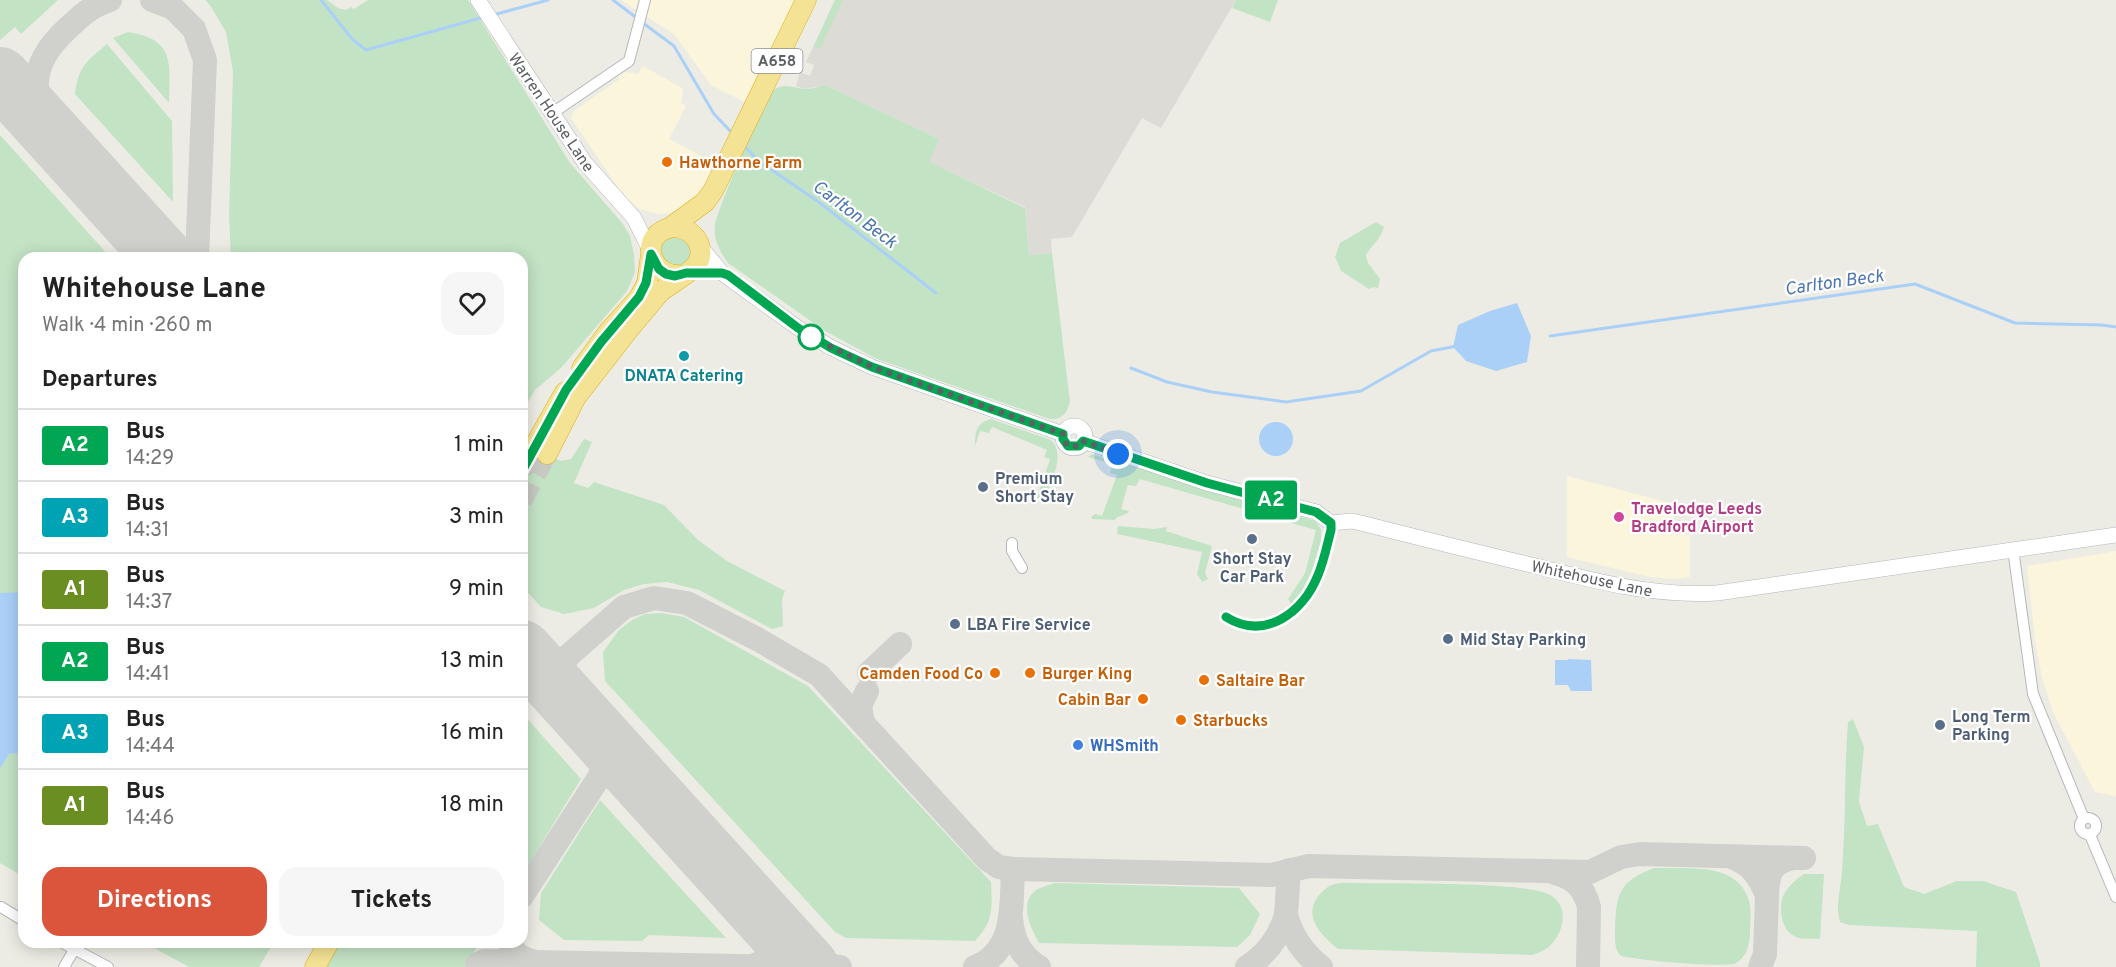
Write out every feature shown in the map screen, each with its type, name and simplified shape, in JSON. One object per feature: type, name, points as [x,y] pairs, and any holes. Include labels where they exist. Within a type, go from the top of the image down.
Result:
[{"type":"highway","name":"A658","points":[[670,228],[705,202],[724,171],[806,0]]},
{"type":"highway","name":"A658","points":[[699,243],[705,202]]},
{"type":"highway","points":[[541,451],[566,390],[660,292],[697,264],[700,255],[699,243],[688,230],[680,227],[670,228],[657,235],[653,242],[646,283],[639,297],[598,356]]},
{"type":"highway","points":[[651,253],[659,269],[666,274],[675,276],[685,274]]},
{"type":"highway","points":[[314,967],[318,948]]},
{"type":"highway","points":[[314,967],[325,948]]},
{"type":"street","name":"Warren House Lane","points":[[479,2],[585,163],[634,218],[651,253]]},
{"type":"street","points":[[551,114],[629,61],[644,3]]},
{"type":"street","points":[[634,218],[670,228]]},
{"type":"street","points":[[699,243],[722,273]]},
{"type":"street","points":[[685,274],[722,273]]},
{"type":"street","name":"Whitehouse Lane","points":[[722,273],[798,328],[831,348],[872,367],[1063,434],[1063,439],[1068,446],[1079,446],[1083,441],[1207,483],[1316,512],[1331,523],[1352,521],[1577,577],[1646,591],[1683,594],[1718,593],[2116,535]]},
{"type":"street","points":[[1012,543],[1012,551],[1022,568]]},
{"type":"street","points":[[2013,549],[2032,694],[2084,819],[2080,824],[2080,830],[2090,835],[2116,897]]},
{"type":"street","points":[[1995,552],[2005,559],[2016,575]]},
{"type":"street","points":[[1,907],[18,917]]},
{"type":"street","points":[[71,948],[108,967]]},
{"type":"street","points":[[64,967],[74,950]]},
{"type":"shaded area","points":[[621,0],[796,0],[747,103],[711,85],[674,34]]},
{"type":"shaded area","points":[[835,0],[1236,0],[1161,128],[1142,118],[1072,237],[1051,239],[1052,253],[1029,255],[1025,207],[928,162],[939,139],[825,85],[805,89],[796,86],[800,72],[810,76],[814,65],[806,62]]},
{"type":"shaded area","points":[[643,66],[682,88],[681,103],[686,106],[669,139],[709,160],[712,175],[699,195],[681,209],[671,213],[658,214],[639,209],[623,195],[571,118],[574,111],[620,79],[618,76],[625,72],[638,74]]},
{"type":"shaded area","points":[[1567,476],[1674,504],[1675,534],[1690,535],[1690,577],[1675,579],[1650,577],[1567,557]]},
{"type":"shaded area","points":[[2116,551],[2116,796],[2095,792],[2053,712],[2042,678],[2035,641],[2027,566]]},
{"type":"green space","points":[[0,0],[58,0],[21,34],[15,27],[0,40]]},
{"type":"green space","points":[[205,0],[327,0],[338,8],[346,10],[351,7],[354,9],[368,0],[468,0],[570,163],[623,224],[630,236],[634,254],[635,272],[627,291],[561,368],[535,390],[528,402],[528,252],[231,252],[229,217],[233,72],[226,32]]},
{"type":"green space","points":[[835,0],[843,0],[820,49],[814,46]]},
{"type":"green space","points":[[1236,0],[1278,0],[1270,22],[1232,8]]},
{"type":"green space","points":[[128,32],[143,35],[162,47],[169,65],[169,103],[113,38]]},
{"type":"green space","points":[[107,44],[172,121],[173,202],[75,94],[81,70]]},
{"type":"green space","points":[[825,85],[939,139],[929,162],[1025,208],[1029,255],[1052,253],[1070,402],[1061,417],[1050,419],[877,359],[825,331],[728,263],[718,245],[715,225],[742,153],[762,110],[775,89],[779,87],[791,86],[807,89]]},
{"type":"green space","points":[[0,135],[106,252],[18,252],[18,679],[0,652]]},
{"type":"green space","points":[[1376,222],[1384,227],[1366,255],[1368,263],[1380,279],[1378,288],[1369,289],[1341,271],[1335,257],[1340,243]]},
{"type":"green space","points":[[675,231],[693,245],[688,263],[677,268],[663,263],[658,245]]},
{"type":"green space","points":[[991,419],[1051,440],[1056,446],[1058,453],[1056,469],[1044,500],[1037,498],[1050,459],[1044,457],[1047,450],[992,427],[989,433],[980,431],[975,446],[977,429],[982,423]]},
{"type":"green space","points":[[584,439],[592,442],[574,483],[588,488],[594,482],[664,505],[698,540],[727,561],[785,591],[782,599],[783,626],[772,629],[699,590],[667,582],[644,584],[624,590],[594,608],[564,614],[541,607],[528,593],[528,444],[561,461],[571,459]]},
{"type":"green space","points":[[1092,454],[1315,521],[1321,529],[1321,541],[1311,573],[1302,591],[1293,601],[1295,603],[1292,605],[1288,599],[1305,573],[1316,530],[1140,479],[1136,486],[1128,485],[1121,509],[1129,511],[1128,513],[1115,520],[1092,519],[1091,517],[1095,514],[1102,516],[1117,475],[1110,473],[1113,464],[1088,457]]},
{"type":"green space","points":[[1118,526],[1154,529],[1167,527],[1166,531],[1212,546],[1205,573],[1208,579],[1202,582],[1197,574],[1202,552],[1117,534]]},
{"type":"green space","points":[[662,613],[684,617],[808,686],[991,882],[992,899],[989,920],[975,941],[846,938],[835,932],[605,681],[603,652],[619,630],[645,614]]},
{"type":"green space","points":[[1853,719],[1864,747],[1859,802],[1867,826],[1878,824],[1904,887],[1924,894],[1957,881],[1983,881],[2016,892],[2040,967],[1976,967],[1977,931],[1849,925],[1840,922],[1838,903],[1843,852],[1848,722]]},
{"type":"green space","points":[[528,720],[581,779],[528,865]]},
{"type":"green space","points":[[18,753],[18,874],[0,863],[0,769],[9,754]]},
{"type":"green space","points":[[600,800],[726,938],[649,935],[642,941],[564,940],[539,920],[541,893]]},
{"type":"green space","points":[[1654,868],[1710,870],[1734,879],[1743,888],[1749,901],[1751,917],[1749,942],[1742,958],[1734,964],[1711,965],[1662,962],[1621,956],[1615,941],[1617,907],[1622,890],[1633,878]]},
{"type":"green space","points":[[1804,874],[1824,874],[1820,939],[1796,937],[1787,930],[1783,921],[1781,910],[1783,895]]},
{"type":"green space","points":[[1055,883],[1239,888],[1260,914],[1250,935],[1237,947],[1039,943],[1028,916],[1028,902],[1036,890]]},
{"type":"green space","points":[[1335,884],[1430,884],[1518,888],[1539,891],[1552,896],[1562,908],[1563,913],[1557,938],[1545,950],[1532,955],[1338,949],[1321,933],[1312,913],[1317,898],[1325,889]]},
{"type":"green space","points":[[154,948],[270,948],[259,967],[189,967]]},
{"type":"green space","points":[[335,948],[476,948],[465,967],[325,967]]},
{"type":"water","points":[[1517,303],[1531,336],[1527,362],[1496,371],[1466,361],[1453,347],[1458,325],[1490,311]]},
{"type":"water","points":[[1276,422],[1288,427],[1293,439],[1288,451],[1276,456],[1264,451],[1259,439],[1264,427]]},
{"type":"water","points":[[18,592],[18,753],[9,754],[0,769],[0,593]]},
{"type":"water","points":[[1555,660],[1591,660],[1592,691],[1571,691],[1568,685],[1555,685]]},
{"type":"waterway","name":"Carlton Beck","points":[[321,0],[353,40],[366,50],[484,17]]},
{"type":"waterway","name":"Carlton Beck","points":[[493,15],[548,0]]},
{"type":"waterway","name":"Carlton Beck","points":[[613,0],[638,19]]},
{"type":"waterway","name":"Carlton Beck","points":[[643,23],[674,46],[714,114],[734,135]]},
{"type":"waterway","name":"Carlton Beck","points":[[742,144],[759,161],[820,203],[936,293]]},
{"type":"waterway","name":"Carlton Beck","points":[[1550,336],[1915,284],[2015,323],[2116,327]]},
{"type":"waterway","name":"Carlton Beck","points":[[1131,368],[1167,382],[1212,392],[1286,402],[1361,391],[1431,351],[1457,346]]},
{"type":"taxiway","points":[[59,143],[38,97],[39,70],[54,42],[68,28],[87,11],[110,0]]},
{"type":"taxiway","points":[[152,0],[173,8],[194,29],[205,60],[197,252]]},
{"type":"taxiway","points":[[568,656],[624,607],[654,598],[687,603],[759,640],[819,675],[987,859],[999,867],[1271,875],[1309,866],[1590,872],[1621,857],[1640,854],[1804,858]]},
{"type":"taxiway","points":[[869,673],[900,644]]},
{"type":"taxiway","points":[[528,655],[544,662],[568,656],[559,676],[565,697]]},
{"type":"taxiway","points":[[863,723],[860,706],[867,691]]},
{"type":"taxiway","points":[[592,726],[605,752],[604,764],[598,779],[621,774],[633,778],[652,793]]},
{"type":"taxiway","points":[[528,887],[598,779]]},
{"type":"taxiway","points":[[1731,857],[1744,863],[1754,872],[1767,895],[1772,870],[1779,863],[1793,858]]},
{"type":"taxiway","points":[[975,967],[988,960],[1005,938],[1011,912],[1013,869]]},
{"type":"taxiway","points":[[1286,915],[1289,870]]},
{"type":"taxiway","points":[[1555,873],[1578,885],[1587,900],[1589,907],[1588,967]]},
{"type":"taxiway","points":[[1760,967],[1765,954],[1767,895]]},
{"type":"taxiway","points":[[752,966],[767,957],[773,945],[770,930],[762,915]]},
{"type":"taxiway","points":[[1247,967],[1261,957],[1271,945],[1286,915],[1299,944],[1321,967]]},
{"type":"taxiway","points":[[1011,918],[1022,952],[1039,967]]},
{"type":"taxiway","points":[[779,934],[807,955],[840,967]]},
{"type":"taxiway","points":[[513,948],[520,956],[536,962]]},
{"type":"taxiway","points":[[477,965],[484,961],[792,967]]},
{"type":"runway","points":[[0,77],[159,252]]},
{"type":"runway","points":[[528,657],[809,967]]},
{"type":"tunnel","points":[[528,459],[534,447]]},
{"type":"tunnel","points":[[528,490],[547,454]]},
{"type":"bus line","name":"A2","points":[[528,459],[566,390],[593,352],[639,297],[646,283],[651,254],[659,269],[666,274],[675,276],[686,273],[722,273],[728,275],[764,304],[831,348],[872,367],[1063,434],[1063,439],[1068,446],[1079,446],[1083,441],[1207,483],[1316,512],[1331,523],[1318,575],[1308,595],[1298,607],[1279,621],[1266,625],[1246,626],[1226,617]]},
{"type":"place","name":"Hawthorne Farm","points":[[667,162]]},
{"type":"place","name":"DNATA Catering","points":[[684,356]]},
{"type":"place","name":"Premium Short Stay","points":[[983,487]]},
{"type":"place","name":"Travelodge Leeds Bradford Airport","points":[[1619,517]]},
{"type":"place","name":"Short Stay Car Park","points":[[1252,539]]},
{"type":"place","name":"LBA Fire Service","points":[[955,624]]},
{"type":"place","name":"Mid Stay Parking","points":[[1448,639]]},
{"type":"place","name":"Camden Food Co","points":[[995,673]]},
{"type":"place","name":"Burger King","points":[[1030,673]]},
{"type":"place","name":"Saltaire Bar","points":[[1204,680]]},
{"type":"place","name":"Cabin Bar","points":[[1143,699]]},
{"type":"place","name":"Starbucks","points":[[1181,720]]},
{"type":"place","name":"Long Term Parking","points":[[1940,725]]},
{"type":"place","name":"WHSmith","points":[[1078,745]]},
{"type":"route","points":[[811,337],[872,367],[1063,434],[1063,439],[1068,446],[1079,446],[1083,441],[1118,454]]}]
